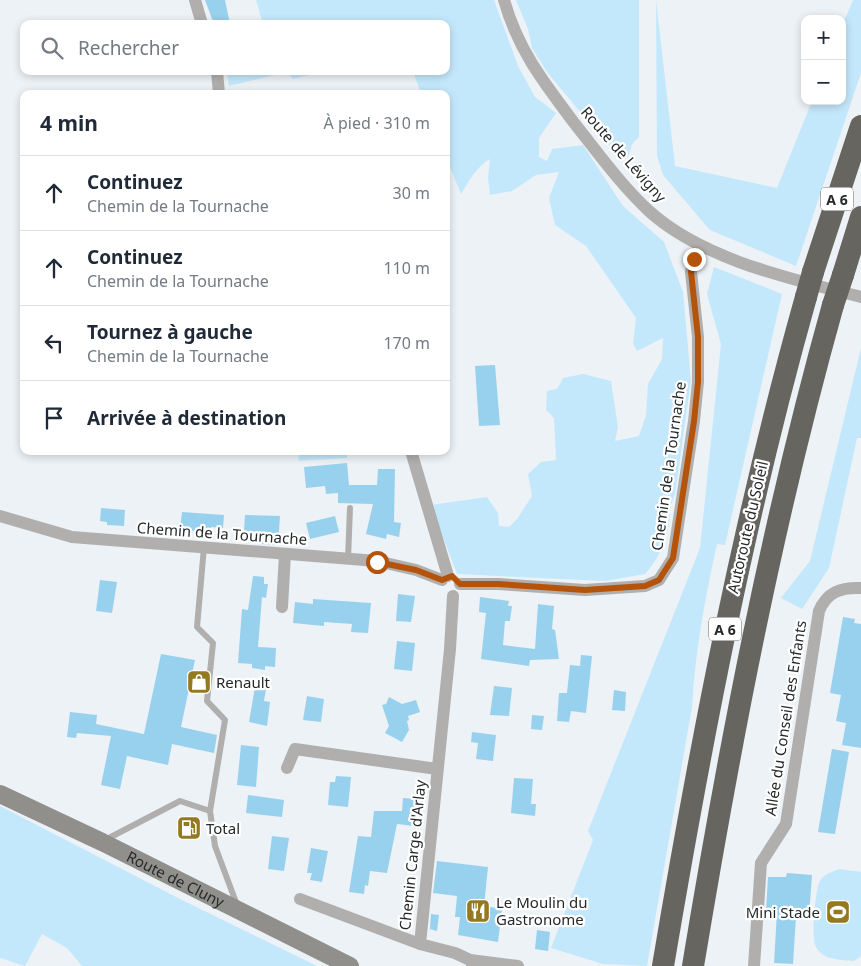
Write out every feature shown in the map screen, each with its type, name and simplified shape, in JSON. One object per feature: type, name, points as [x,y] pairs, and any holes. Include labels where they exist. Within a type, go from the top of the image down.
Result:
[{"type":"highway","name":"Autoroute du Soleil","points":[[664,966],[687,824],[733,589],[776,403],[813,272],[861,126]]},
{"type":"highway","name":"Autoroute du Soleil","points":[[693,966],[742,689],[763,586],[806,403],[842,275],[861,217]]},
{"type":"main road","name":"Route de Cluny","points":[[0,794],[102,842],[350,966]]},
{"type":"street","points":[[195,0],[201,20]]},
{"type":"street","name":"Route de Lévigny","points":[[504,0],[524,53],[537,74],[604,160],[649,210],[700,246],[790,280],[861,297]]},
{"type":"street","points":[[217,75],[219,90]]},
{"type":"street","name":"Chemin de la Tournache","points":[[460,584],[498,584],[585,590],[645,586],[659,580],[673,558],[694,421],[698,382],[698,337],[691,272],[700,246]]},
{"type":"street","points":[[412,455],[445,578],[442,592],[453,596],[459,591],[460,584],[456,578],[445,578]]},
{"type":"street","name":"Chemin de la Tournache","points":[[0,516],[72,537],[377,562],[445,578]]},
{"type":"street","points":[[282,608],[285,554]]},
{"type":"street","name":"Allée du Conseil des Enfants","points":[[754,966],[761,863],[786,824],[819,611],[823,600],[830,594],[853,588],[861,588]]},
{"type":"street","name":"Chemin Carge d'Arlay","points":[[453,596],[450,649],[420,944],[455,952],[471,963],[518,966]]},
{"type":"street","name":"Chemin Carge d'Arlay","points":[[286,768],[295,749],[438,770]]},
{"type":"street","points":[[300,899],[420,944]]},
{"type":"lane","points":[[348,559],[350,508]]},
{"type":"lane","points":[[204,547],[197,627],[213,643],[207,701],[225,720],[210,811],[215,846],[238,909]]},
{"type":"lane","points":[[102,842],[180,801],[210,811]]},
{"type":"shaded area","points":[[256,0],[494,0],[518,66],[535,97],[556,113],[539,138],[539,157],[547,161],[552,149],[583,145],[623,206],[664,242],[683,292],[691,381],[675,494],[670,508],[667,535],[660,553],[645,574],[605,581],[457,574],[431,505],[487,497],[498,513],[499,526],[509,527],[517,519],[532,496],[528,474],[541,462],[556,460],[554,418],[546,410],[547,391],[557,389],[563,378],[583,374],[611,381],[618,427],[615,441],[639,436],[646,415],[648,384],[662,359],[663,338],[637,351],[633,344],[636,318],[586,246],[555,225],[549,198],[559,172],[536,175],[512,191],[490,195],[488,178],[490,159],[477,170],[461,194],[450,167],[450,90],[420,90],[414,75],[450,75],[450,20],[262,20]]},
{"type":"shaded area","points":[[516,0],[639,0],[639,137],[632,144],[628,158],[606,143],[547,72],[532,48],[528,29]]},
{"type":"shaded area","points":[[656,0],[675,166],[777,188],[810,105],[846,105],[846,17],[853,0],[861,0],[861,73],[796,266],[710,230],[663,175],[657,156]]},
{"type":"shaded area","points":[[227,75],[275,75],[229,86]]},
{"type":"shaded area","points":[[290,75],[310,75],[293,79]]},
{"type":"shaded area","points":[[714,267],[782,294],[725,545],[717,544],[708,585],[698,645],[692,707],[647,966],[603,964],[551,948],[593,840],[588,831],[700,548],[721,344],[707,294]]},
{"type":"shaded area","points":[[861,348],[861,438],[857,438],[829,568],[802,609],[781,598],[810,561]]},
{"type":"shaded area","points":[[299,455],[347,455],[347,458],[298,461]]},
{"type":"shaded area","points":[[0,806],[180,899],[317,966],[82,966],[67,948],[42,934],[25,966],[0,958]]},
{"type":"shaded area","name":"Mini Stade","points":[[839,869],[861,872],[861,956],[854,961],[827,957],[819,951],[815,942],[814,914],[818,886],[824,877]]},
{"type":"building","points":[[205,0],[225,0],[229,20],[212,20]]},
{"type":"building","points":[[495,365],[500,425],[479,426],[475,366]]},
{"type":"building","points":[[347,463],[349,485],[377,485],[378,469],[395,469],[394,522],[401,523],[399,537],[387,534],[386,539],[366,534],[373,504],[338,503],[338,493],[326,494],[325,486],[306,488],[304,467]]},
{"type":"building","points":[[101,508],[125,510],[124,526],[107,525],[107,522],[100,521]]},
{"type":"building","points":[[182,512],[224,515],[223,528],[211,527],[211,532],[180,530]]},
{"type":"building","points":[[245,515],[280,516],[278,545],[261,544],[262,532],[244,531]]},
{"type":"building","points":[[335,516],[339,532],[310,539],[306,523]]},
{"type":"building","points":[[253,576],[264,577],[264,584],[268,584],[266,598],[262,597],[258,647],[276,648],[275,667],[265,666],[265,670],[252,668],[252,664],[238,663],[242,609],[248,610]]},
{"type":"building","points":[[100,580],[117,582],[112,613],[96,611]]},
{"type":"building","points":[[398,594],[415,596],[411,622],[396,621]]},
{"type":"building","points":[[480,597],[509,601],[508,606],[512,606],[510,621],[505,621],[503,645],[535,649],[538,604],[554,606],[552,629],[555,630],[559,659],[530,660],[529,666],[481,659],[486,613],[479,612]]},
{"type":"building","points":[[313,599],[371,603],[368,633],[351,632],[352,624],[324,622],[324,626],[293,623],[295,602],[313,604]]},
{"type":"building","points":[[843,617],[855,619],[854,623],[861,624],[861,748],[842,745],[846,723],[836,721],[841,695],[830,693]]},
{"type":"building","points":[[397,641],[415,643],[412,671],[394,669]]},
{"type":"building","points":[[161,654],[195,660],[181,727],[217,735],[214,753],[172,744],[168,765],[127,756],[120,789],[101,785],[111,736],[77,733],[76,738],[67,737],[70,712],[97,715],[96,724],[144,734]]},
{"type":"building","points":[[581,655],[592,656],[586,713],[571,711],[569,722],[557,721],[559,693],[567,693],[570,665],[580,666]]},
{"type":"building","points":[[494,686],[512,688],[509,716],[490,715]]},
{"type":"building","points":[[255,687],[266,689],[264,701],[270,702],[267,726],[249,722]]},
{"type":"building","points":[[614,690],[626,692],[625,711],[612,710]]},
{"type":"building","points":[[307,696],[324,699],[321,722],[303,720]]},
{"type":"building","points":[[389,697],[402,704],[416,700],[420,712],[408,716],[409,730],[402,742],[385,733],[389,726],[382,705],[386,704]]},
{"type":"building","points":[[532,715],[544,716],[542,730],[531,729]]},
{"type":"building","points":[[472,732],[496,735],[493,761],[476,759],[478,743],[471,742]]},
{"type":"building","points":[[241,745],[259,747],[256,787],[237,785]]},
{"type":"building","points":[[832,749],[849,752],[835,834],[818,832]]},
{"type":"building","points":[[336,776],[351,777],[348,807],[328,805],[330,782],[335,782]]},
{"type":"building","points":[[514,778],[533,779],[531,804],[536,804],[535,816],[511,813]]},
{"type":"building","points":[[248,795],[284,800],[282,817],[246,813]]},
{"type":"building","points":[[403,798],[417,799],[414,826],[397,824],[387,873],[370,871],[368,886],[365,885],[364,894],[349,892],[358,836],[371,837],[374,811],[402,811]]},
{"type":"building","points":[[195,816],[196,833],[183,834],[182,824]]},
{"type":"building","points":[[272,836],[289,838],[284,871],[268,869]]},
{"type":"building","points":[[311,848],[328,851],[322,882],[310,880],[312,873],[307,873]]},
{"type":"building","points":[[437,861],[488,867],[484,906],[502,909],[498,942],[458,935],[460,917],[455,917],[457,896],[433,893]]},
{"type":"building","points":[[787,873],[812,875],[809,917],[796,916],[793,964],[774,963],[777,912],[766,911],[768,877],[786,877]]},
{"type":"building","points":[[431,914],[439,915],[437,931],[430,929]]},
{"type":"building","points":[[537,930],[550,932],[548,951],[535,949]]},
{"type":"place","name":"Renault","points":[[199,682]]},
{"type":"place","name":"Total","points":[[189,828]]},
{"type":"place","name":"Le Moulin du Gastronome","points":[[478,911]]},
{"type":"place","name":"Mini Stade","points":[[838,912]]},
{"type":"route","points":[[377,562],[416,570],[442,580],[452,576],[460,584],[498,584],[585,590],[645,586],[659,580],[673,558],[694,421],[698,382],[698,337],[691,272],[694,259]]}]
